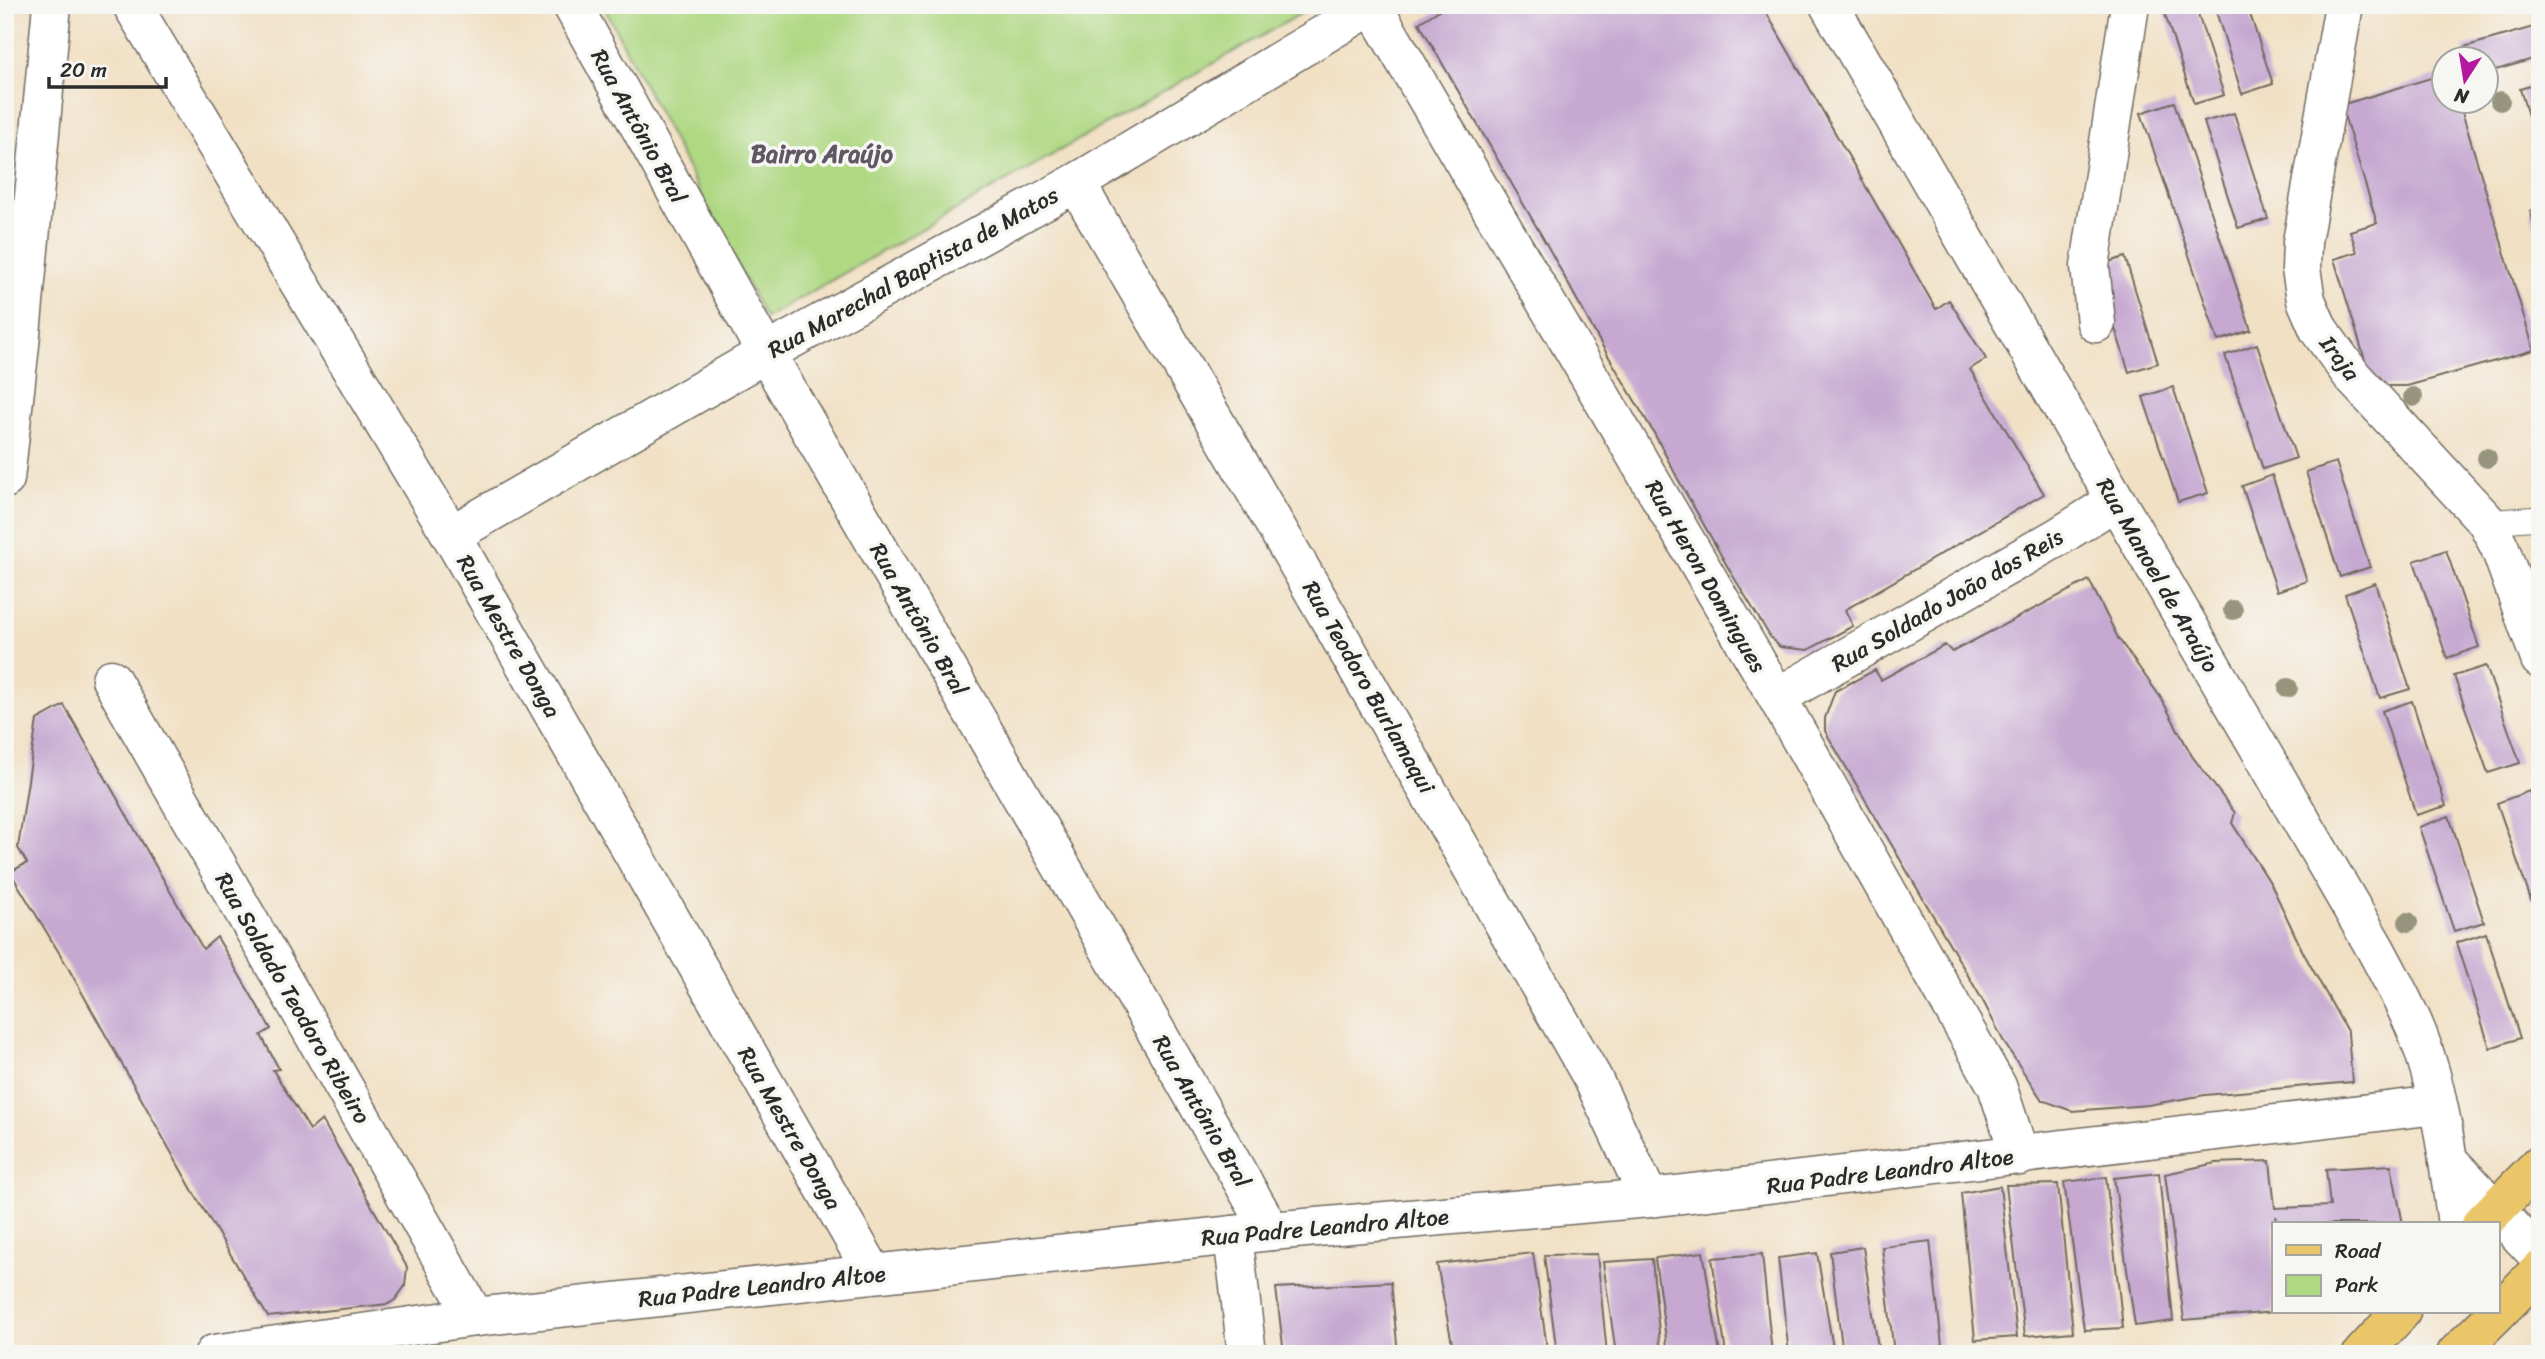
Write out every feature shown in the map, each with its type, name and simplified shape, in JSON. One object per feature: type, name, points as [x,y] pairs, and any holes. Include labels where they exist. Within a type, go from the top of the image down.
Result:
[{"type":"main road","points":[[2488,1218],[2540,1164]]},
{"type":"main road","points":[[2500,1305],[2540,1270]]},
{"type":"main road","points":[[2362,1354],[2399,1314]]},
{"type":"main road","points":[[2456,1354],[2488,1316]]},
{"type":"street","points":[[5,479],[18,241],[52,5]]},
{"type":"street","name":"Rua Mestre Donga","points":[[132,5],[451,535],[873,1273]]},
{"type":"street","name":"Rua Antônio Bral","points":[[572,5],[766,353],[1271,1231]]},
{"type":"street","name":"Rua Marechal Baptista de Matos","points":[[451,535],[766,353],[1076,183],[1372,5]]},
{"type":"street","name":"Rua Heron Domingues","points":[[1372,5],[1777,697],[1997,1086],[2020,1156]]},
{"type":"street","name":"Rua Manoel de Araújo","points":[[1829,5],[2375,948],[2418,1036],[2437,1105],[2457,1222]]},
{"type":"street","points":[[2096,323],[2090,266],[2130,5]]},
{"type":"street","name":"Iraja","points":[[2344,5],[2302,243],[2301,269],[2306,300],[2319,330],[2353,377],[2487,522],[2500,548],[2540,659]]},
{"type":"street","name":"Rua Teodoro Burlamaqui","points":[[1076,183],[1593,1079],[1649,1198]]},
{"type":"street","name":"Rua Soldado João dos Reis","points":[[1777,697],[2058,537],[2115,501]]},
{"type":"street","name":"Rua Soldado Teodoro Ribeiro","points":[[111,679],[475,1317]]},
{"type":"street","name":"Rua Padre Leandro Altoe","points":[[214,1354],[475,1317],[1271,1231],[1649,1198],[2437,1105]]},
{"type":"street","points":[[2448,1160],[2488,1218]]},
{"type":"street","points":[[2500,1227],[2540,1257]]},
{"type":"street","points":[[1233,1235],[1247,1354]]},
{"type":"lane","points":[[2487,522],[2540,518]]},
{"type":"green space","points":[[603,5],[1316,5],[765,318]]},
{"type":"building","points":[[1447,5],[1762,5],[1936,309],[1949,300],[1986,359],[1970,369],[2044,494],[1845,610],[1853,626],[1808,650],[1780,647],[1771,638],[1730,571],[1419,23]]},
{"type":"building","points":[[2162,5],[2195,5],[2224,95],[2194,104]]},
{"type":"building","points":[[2214,5],[2247,5],[2273,84],[2242,94]]},
{"type":"building","points":[[2540,25],[2540,57],[2500,69],[2500,46],[2467,46]]},
{"type":"building","points":[[2430,78],[2430,116],[2463,116],[2534,350],[2407,386],[2373,386],[2334,259],[2357,252],[2350,231],[2377,223],[2341,105]]},
{"type":"building","points":[[2540,83],[2540,116],[2529,119],[2520,89]]},
{"type":"building","points":[[2174,102],[2251,330],[2218,341],[2141,113]]},
{"type":"building","points":[[2234,113],[2268,219],[2238,228],[2204,122]]},
{"type":"building","points":[[2540,208],[2540,239],[2539,239],[2530,211]]},
{"type":"building","points":[[2125,257],[2158,363],[2129,372],[2095,266]]},
{"type":"building","points":[[2257,344],[2296,458],[2263,469],[2225,355]]},
{"type":"building","points":[[2173,387],[2208,493],[2178,502],[2143,397]]},
{"type":"building","points":[[2336,462],[2370,567],[2340,577],[2306,472]]},
{"type":"building","points":[[2272,475],[2307,581],[2277,591],[2242,486]]},
{"type":"building","points":[[2446,550],[2479,647],[2447,658],[2414,561]]},
{"type":"building","points":[[2089,580],[2118,638],[2161,698],[2192,756],[2235,813],[2232,823],[2271,884],[2303,952],[2348,1033],[2352,1082],[2205,1095],[2148,1105],[2072,1111],[2042,1100],[2005,1044],[1983,1001],[1825,731],[1825,718],[1835,691],[1875,670],[1881,680],[1945,645],[1952,652]]},
{"type":"building","points":[[2375,583],[2410,689],[2380,698],[2345,594]]},
{"type":"building","points":[[2486,666],[2520,763],[2488,773],[2454,676]]},
{"type":"building","points":[[2412,701],[2446,806],[2416,815],[2382,711]]},
{"type":"building","points":[[64,705],[203,949],[217,937],[271,1029],[261,1035],[279,1069],[273,1070],[310,1130],[322,1120],[407,1267],[405,1286],[395,1300],[388,1304],[268,1317],[195,1195],[66,964],[10,872],[27,863],[18,848],[37,720]]},
{"type":"building","points":[[2529,791],[2540,821],[2540,897],[2531,900],[2497,803]]},
{"type":"building","points":[[2449,816],[2484,922],[2454,931],[2419,827]]},
{"type":"building","points":[[2486,933],[2520,1038],[2490,1048],[2456,943]]},
{"type":"building","points":[[2270,1161],[2275,1208],[2330,1206],[2326,1169],[2391,1165],[2403,1222],[2278,1222],[2276,1216],[2277,1222],[2272,1222],[2272,1312],[2184,1320],[2165,1174],[2216,1163]]},
{"type":"building","points":[[2159,1173],[2173,1321],[2135,1326],[2114,1178]]},
{"type":"building","points":[[2106,1177],[2123,1328],[2084,1330],[2064,1182]]},
{"type":"building","points":[[2058,1184],[2073,1332],[2025,1336],[2006,1185]]},
{"type":"building","points":[[2000,1186],[2017,1337],[1975,1340],[1961,1193]]},
{"type":"building","points":[[1930,1241],[1943,1354],[1894,1354],[1882,1247]]},
{"type":"building","points":[[1863,1247],[1879,1354],[1843,1354],[1830,1252]]},
{"type":"building","points":[[1703,1252],[1720,1354],[1668,1354],[1655,1258]]},
{"type":"building","points":[[1533,1253],[1548,1354],[1454,1354],[1437,1264]]},
{"type":"building","points":[[1817,1253],[1834,1354],[1789,1354],[1778,1258]]},
{"type":"building","points":[[1597,1254],[1607,1354],[1557,1354],[1544,1255]]},
{"type":"building","points":[[1762,1254],[1772,1354],[1726,1354],[1712,1258]]},
{"type":"building","points":[[1652,1259],[1661,1354],[1616,1354],[1603,1262]]},
{"type":"building","points":[[1391,1282],[1398,1354],[1284,1354],[1276,1288]]},
{"type":"district","name":"Bairro Araújo","points":[[822,154]]}]
